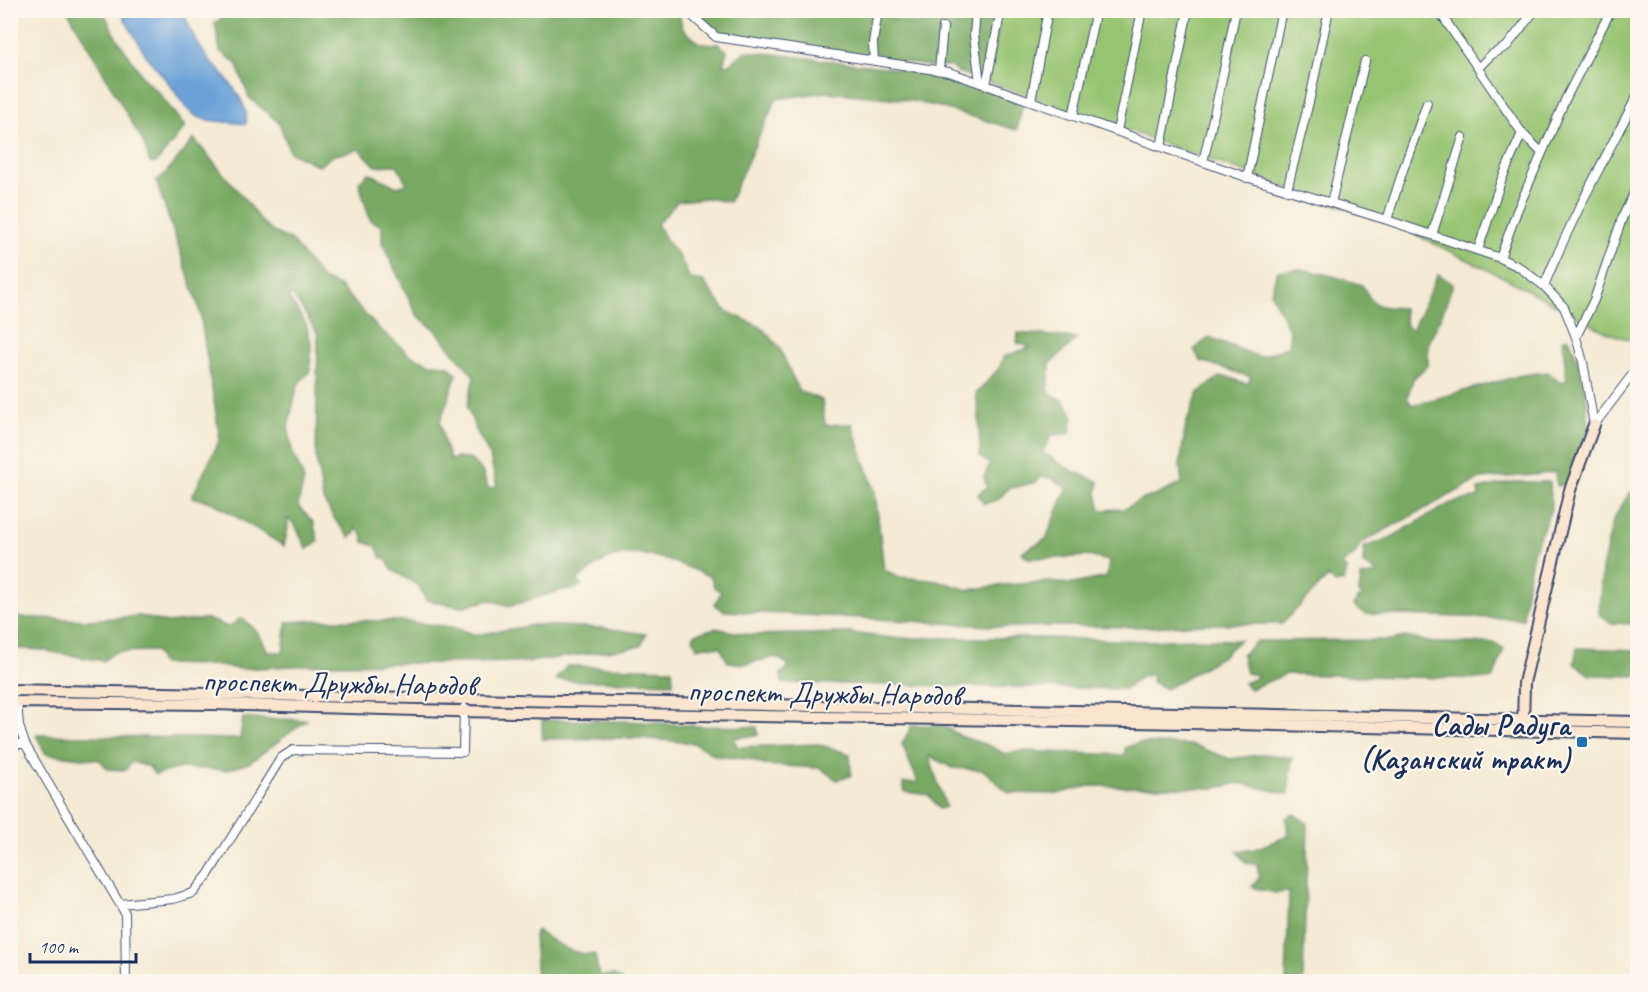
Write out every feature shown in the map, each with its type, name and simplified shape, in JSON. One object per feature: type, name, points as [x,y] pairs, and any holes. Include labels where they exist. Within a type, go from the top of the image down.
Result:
[{"type":"main road","points":[[1523,724],[1524,683],[1570,490],[1594,425]]},
{"type":"main road","name":"проспект Дружбы Народов","points":[[10,690],[464,705]]},
{"type":"main road","name":"проспект Дружбы Народов","points":[[14,702],[464,705],[1523,724],[1638,722]]},
{"type":"main road","name":"проспект Дружбы Народов","points":[[1523,724],[1638,733]]},
{"type":"street","points":[[874,61],[873,43],[878,10]]},
{"type":"street","points":[[976,10],[974,35],[983,84]]},
{"type":"street","points":[[983,84],[1001,10]]},
{"type":"street","points":[[1031,101],[1048,10]]},
{"type":"street","points":[[1073,116],[1096,10]]},
{"type":"street","points":[[1117,131],[1142,10]]},
{"type":"street","points":[[1161,147],[1188,10]]},
{"type":"street","points":[[1203,162],[1236,10]]},
{"type":"street","points":[[1247,178],[1282,10]]},
{"type":"street","points":[[1287,190],[1329,10]]},
{"type":"street","points":[[1436,10],[1522,133],[1542,153]]},
{"type":"street","points":[[1478,68],[1491,55],[1507,46],[1535,10]]},
{"type":"street","points":[[1500,258],[1517,211],[1566,98],[1611,10]]},
{"type":"street","points":[[689,13],[716,37],[949,72],[1247,178],[1387,220],[1500,258],[1519,267],[1544,286],[1564,307],[1583,362],[1594,425]]},
{"type":"street","points":[[939,70],[944,27]]},
{"type":"street","points":[[1331,203],[1365,61]]},
{"type":"street","points":[[1544,286],[1577,210],[1638,94]]},
{"type":"street","points":[[1387,220],[1427,104]]},
{"type":"street","points":[[1478,250],[1501,181],[1522,133]]},
{"type":"street","points":[[1432,235],[1463,137]]},
{"type":"street","points":[[1576,337],[1594,300],[1623,216],[1638,185]]},
{"type":"street","points":[[1594,425],[1638,367]]},
{"type":"street","points":[[1629,379],[1638,381]]},
{"type":"street","points":[[14,702],[25,744],[125,913],[126,981]]},
{"type":"street","points":[[120,904],[173,899],[193,893],[208,875],[281,758],[293,750],[463,752],[464,705]]},
{"type":"street","points":[[10,744],[25,744]]},
{"type":"green space","points":[[702,10],[887,10],[886,17],[910,25],[986,18],[999,27],[987,81],[957,72],[950,66],[935,67],[884,59],[877,53],[870,57],[724,33],[711,27],[702,15]]},
{"type":"green space","points":[[887,10],[1637,11],[1637,342],[1608,333],[1503,277],[1402,228],[987,81],[946,23],[910,25],[886,17]]},
{"type":"green space","points":[[68,11],[103,11],[118,40],[145,80],[158,92],[185,127],[156,163],[150,163],[144,144]]},
{"type":"green space","points":[[231,11],[679,11],[682,28],[699,43],[719,44],[727,51],[723,64],[728,65],[746,51],[884,67],[952,78],[1023,103],[1017,130],[940,107],[901,99],[827,92],[776,99],[729,202],[707,198],[678,201],[657,224],[680,258],[690,279],[703,281],[726,311],[761,327],[779,347],[799,391],[822,400],[825,425],[852,424],[875,492],[884,570],[900,577],[939,581],[968,590],[1047,582],[1073,584],[1107,577],[1109,561],[1089,556],[1027,558],[1022,552],[1046,539],[1067,488],[1051,478],[1041,477],[1036,482],[1008,489],[999,499],[984,504],[978,494],[987,487],[984,477],[990,464],[980,457],[976,394],[1000,367],[1003,357],[1031,347],[1017,343],[1018,333],[1077,338],[1050,364],[1048,391],[1064,402],[1073,415],[1070,433],[1052,435],[1042,452],[1070,470],[1099,482],[1097,494],[1101,510],[1124,509],[1182,483],[1180,465],[1186,424],[1198,393],[1219,377],[1228,377],[1247,384],[1251,377],[1201,361],[1194,350],[1209,337],[1259,357],[1288,347],[1290,332],[1271,293],[1277,271],[1301,269],[1362,285],[1370,298],[1378,305],[1403,308],[1406,326],[1412,330],[1438,274],[1453,284],[1428,345],[1428,365],[1413,379],[1407,398],[1412,405],[1522,375],[1548,372],[1560,383],[1567,380],[1562,340],[1569,338],[1586,393],[1589,430],[1569,484],[1557,486],[1555,472],[1480,479],[1361,543],[1355,554],[1342,564],[1347,570],[1344,581],[1335,584],[1328,577],[1282,624],[1005,627],[725,611],[714,605],[721,592],[714,587],[711,577],[660,558],[634,554],[621,555],[600,563],[577,580],[582,585],[572,590],[565,589],[510,606],[490,600],[460,607],[426,600],[419,586],[392,570],[386,559],[381,557],[376,546],[364,542],[362,534],[355,528],[355,533],[350,538],[323,500],[316,457],[318,334],[293,295],[288,297],[306,324],[311,343],[310,371],[298,384],[288,427],[292,450],[304,480],[298,506],[313,522],[318,541],[307,549],[295,525],[287,519],[288,527],[284,546],[214,503],[192,497],[220,439],[199,307],[156,181],[164,175],[194,139],[261,221],[273,232],[291,240],[322,279],[339,286],[375,325],[410,355],[431,364],[447,365],[457,374],[440,422],[445,446],[451,461],[455,458],[470,459],[482,471],[488,488],[497,487],[490,456],[467,407],[474,376],[436,331],[417,315],[382,243],[382,226],[370,220],[359,182],[369,173],[397,187],[407,184],[397,165],[376,166],[359,149],[332,156],[319,166],[290,152],[279,123],[249,97],[236,63],[220,51],[215,23]]},
{"type":"green space","points":[[1511,482],[1550,482],[1551,509],[1534,549],[1523,619],[1365,614],[1354,606],[1357,599],[1363,597],[1359,593],[1361,577],[1378,573],[1363,564],[1364,547],[1390,538],[1451,503],[1479,497],[1478,489]]},
{"type":"green space","points":[[1630,492],[1637,493],[1637,624],[1611,623],[1599,614],[1602,569],[1613,520]]},
{"type":"green space","points":[[140,616],[167,623],[207,619],[229,627],[241,618],[258,633],[268,652],[283,652],[287,622],[319,620],[401,621],[452,627],[476,635],[534,625],[604,628],[646,634],[641,646],[528,662],[329,664],[239,669],[212,665],[162,664],[155,651],[115,652],[103,661],[41,650],[11,648],[11,617],[87,620]]},
{"type":"green space","points":[[715,628],[750,635],[850,633],[892,638],[1240,640],[1221,657],[1166,689],[1152,682],[1153,674],[1141,677],[1125,689],[782,683],[781,674],[790,665],[776,657],[745,664],[728,662],[720,647],[697,648],[693,637]]},
{"type":"green space","points":[[1405,637],[1434,643],[1494,643],[1504,649],[1493,679],[1286,674],[1250,689],[1244,683],[1258,675],[1246,673],[1242,655],[1257,641],[1391,640]]},
{"type":"green space","points":[[1577,648],[1637,650],[1637,676],[1590,675],[1574,664]]},
{"type":"green space","points":[[567,666],[672,669],[673,683],[555,680]]},
{"type":"green space","points":[[243,718],[307,720],[249,763],[226,770],[180,768],[155,775],[149,767],[132,762],[125,770],[108,769],[100,760],[46,754],[36,735],[240,739]]},
{"type":"green space","points":[[542,720],[630,721],[757,727],[758,735],[733,738],[738,747],[817,744],[850,754],[851,776],[837,780],[820,768],[764,765],[749,759],[716,756],[694,743],[639,738],[542,739]]},
{"type":"green space","points":[[912,725],[943,726],[1005,754],[1021,751],[1125,755],[1125,748],[1138,743],[1193,745],[1230,759],[1266,754],[1292,758],[1288,794],[1239,783],[1215,788],[1089,786],[1056,794],[1009,793],[983,770],[953,768],[929,756],[946,807],[939,809],[929,795],[905,792],[903,783],[918,782],[902,744]]},
{"type":"green space","points":[[1294,814],[1308,824],[1303,981],[1286,981],[1289,892],[1275,893],[1252,887],[1259,878],[1257,864],[1246,863],[1237,851],[1255,849],[1288,836],[1286,818]]},
{"type":"green space","points":[[536,930],[572,951],[595,954],[599,976],[614,975],[622,981],[561,981],[558,975],[546,976],[546,981],[537,981],[534,935]]},
{"type":"water","points":[[120,11],[184,11],[189,27],[201,48],[239,96],[245,110],[246,124],[206,120],[186,108],[147,57]]},
{"type":"place","name":"Сады Радуга (Казанский тракт)","points":[[1582,742]]}]
